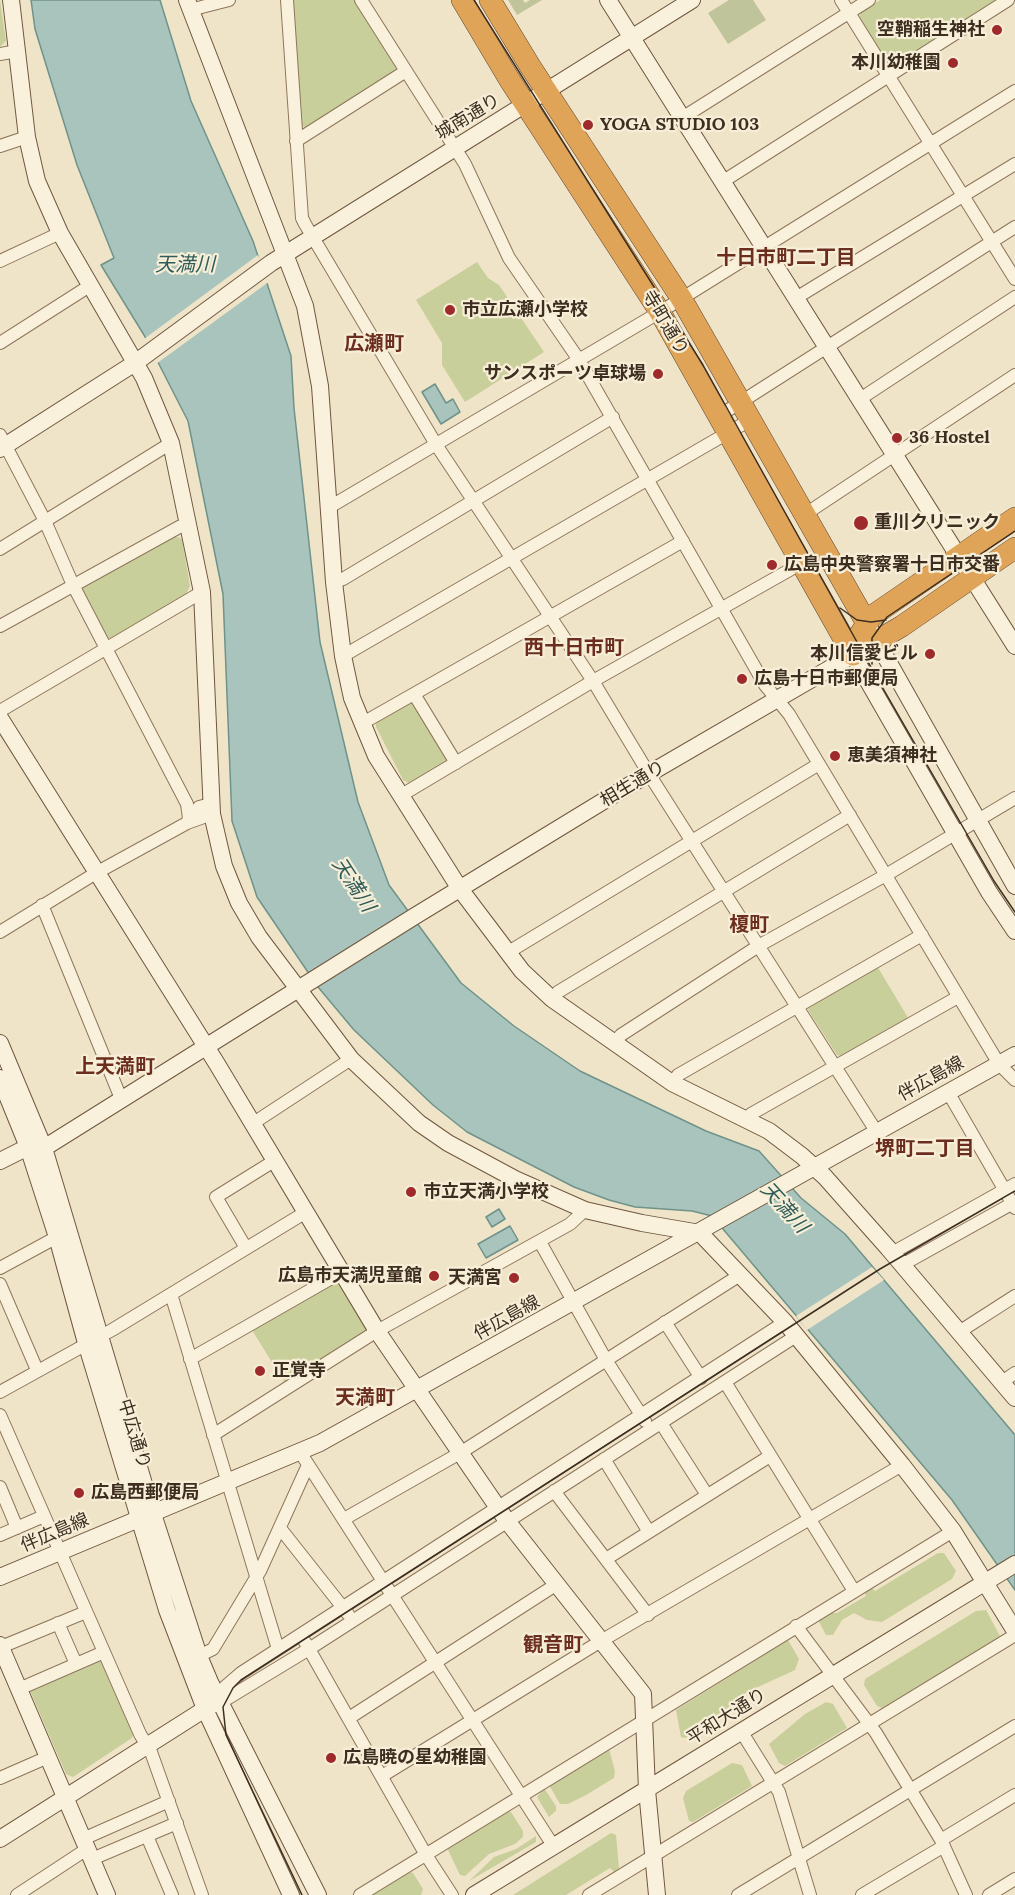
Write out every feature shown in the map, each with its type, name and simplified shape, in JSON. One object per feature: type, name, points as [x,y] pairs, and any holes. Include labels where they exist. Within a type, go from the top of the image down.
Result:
[{"type":"highway","name":"寺町通り","points":[[462,0],[525,104],[660,312],[853,655]]},
{"type":"highway","name":"寺町通り","points":[[490,0],[546,91],[681,298],[866,622]]},
{"type":"highway","points":[[853,655],[866,622],[1015,518]]},
{"type":"highway","name":"相生通り","points":[[853,655],[876,642],[1015,548]]},
{"type":"street","points":[[0,932],[96,873],[187,823],[202,807],[202,592],[171,443],[135,363],[60,233],[37,181],[27,137],[11,0]]},
{"type":"street","points":[[229,0],[188,5],[305,306],[315,353],[334,582],[343,656],[361,724],[376,756],[460,889],[507,953],[552,999],[672,1083],[786,1142],[813,1167],[897,1259],[959,1332],[1008,1377],[1015,1398]]},
{"type":"street","points":[[287,0],[302,218],[436,446],[594,681],[649,774],[760,945],[876,1131]]},
{"type":"street","points":[[361,0],[455,147],[509,258],[579,360],[650,479],[683,542],[765,685],[819,764],[999,1064],[1015,1080]]},
{"type":"street","points":[[608,0],[1015,646]]},
{"type":"street","name":"城南通り","points":[[2,443],[135,363],[264,268],[692,0]]},
{"type":"street","points":[[841,0],[1015,279]]},
{"type":"street","points":[[682,118],[869,0]]},
{"type":"street","points":[[722,182],[1008,0]]},
{"type":"street","points":[[0,54],[17,51]]},
{"type":"street","points":[[296,141],[406,71]]},
{"type":"street","points":[[328,508],[660,312],[1015,91]]},
{"type":"street","points":[[0,147],[27,137]]},
{"type":"street","points":[[796,298],[1015,164]]},
{"type":"street","points":[[343,656],[650,479],[745,411],[827,348],[1015,227]]},
{"type":"street","points":[[0,261],[60,233]]},
{"type":"street","points":[[0,343],[91,285]]},
{"type":"street","points":[[860,399],[1015,297]]},
{"type":"street","points":[[804,515],[1015,375]]},
{"type":"street","points":[[724,424],[745,411]]},
{"type":"street","points":[[334,582],[343,579],[475,502],[613,417]]},
{"type":"street","points":[[2,443],[45,521],[73,585],[106,649],[202,807],[239,903],[259,937],[297,990],[351,1059],[419,1123],[448,1143],[515,1179],[585,1210],[700,1233],[785,1322],[902,1465],[986,1581],[1015,1633],[589,1895]]},
{"type":"street","points":[[0,549],[171,443]]},
{"type":"street","points":[[0,626],[181,526],[189,526]]},
{"type":"street","points":[[361,724],[683,542]]},
{"type":"street","points":[[400,796],[594,681],[802,563]]},
{"type":"street","points":[[0,711],[202,592]]},
{"type":"street","points":[[866,622],[1015,886]]},
{"type":"street","points":[[853,655],[989,892],[1015,931]]},
{"type":"street","name":"相生通り","points":[[0,1161],[36,1148],[122,1101],[415,916],[649,774],[853,655]]},
{"type":"street","points":[[414,694],[456,763]]},
{"type":"street","points":[[0,718],[205,1047],[377,1331],[503,1514],[643,1694],[647,1790],[657,1895]]},
{"type":"street","points":[[507,953],[819,764]]},
{"type":"street","points":[[614,1043],[621,1035],[760,945],[886,875],[1015,798]]},
{"type":"street","points":[[187,823],[189,818],[202,807]]},
{"type":"street","points":[[552,999],[558,992],[850,815]]},
{"type":"street","points":[[42,905],[122,1101]]},
{"type":"street","points":[[672,1083],[678,1076],[922,935]]},
{"type":"street","points":[[747,1121],[751,1114],[958,997]]},
{"type":"street","points":[[0,1043],[36,1148],[146,1516],[167,1610],[318,1895]]},
{"type":"street","name":"伴広島線","points":[[0,1577],[227,1482],[304,1459],[417,1390],[1015,1055]]},
{"type":"street","points":[[252,1124],[351,1059]]},
{"type":"street","points":[[0,1078],[36,1148],[57,1237],[93,1339]]},
{"type":"street","points":[[897,1259],[1014,1205],[1010,1187],[948,1092]]},
{"type":"street","points":[[246,1248],[216,1197],[274,1161]]},
{"type":"street","points":[[897,1259],[1010,1187]]},
{"type":"street","points":[[213,1435],[377,1331],[570,1224],[585,1210]]},
{"type":"street","points":[[0,1392],[171,1294],[306,1212]]},
{"type":"street","points":[[0,1268],[57,1237]]},
{"type":"street","points":[[540,1242],[606,1360],[642,1416],[656,1426],[707,1495]]},
{"type":"street","points":[[190,1359],[342,1272]]},
{"type":"street","points":[[344,1519],[460,1453],[740,1275]]},
{"type":"street","points":[[0,1284],[37,1370]]},
{"type":"street","points":[[171,1294],[255,1579],[278,1649]]},
{"type":"street","points":[[959,1332],[1015,1296]]},
{"type":"street","points":[[665,1322],[701,1378]]},
{"type":"street","points":[[0,1839],[146,1744],[214,1702],[309,1649],[393,1595],[642,1416],[785,1322]]},
{"type":"street","points":[[214,1702],[278,1649],[384,1581],[503,1514],[554,1491],[796,1336]]},
{"type":"street","points":[[724,1382],[854,1591]]},
{"type":"street","points":[[1,1422],[146,1744],[177,1823],[201,1895]]},
{"type":"street","points":[[606,1559],[770,1456]]},
{"type":"street","points":[[200,1656],[213,1649],[255,1579],[280,1528],[304,1459]]},
{"type":"street","points":[[304,1459],[554,1847]]},
{"type":"street","points":[[604,1459],[649,1532]]},
{"type":"street","points":[[382,1776],[601,1641],[809,1522],[902,1465]]},
{"type":"street","points":[[0,1487],[17,1528]]},
{"type":"street","points":[[554,1491],[648,1615]]},
{"type":"street","points":[[0,1535],[44,1516]]},
{"type":"street","points":[[146,1516],[200,1656],[214,1702],[291,1895]]},
{"type":"street","points":[[280,1528],[353,1621]]},
{"type":"street","points":[[360,1895],[952,1531]]},
{"type":"street","name":"平和大通り","points":[[474,1895],[1008,1568]]},
{"type":"street","points":[[349,1718],[557,1584]]},
{"type":"street","points":[[86,1612],[0,1646],[107,1895]]},
{"type":"street","points":[[58,1623],[76,1664]]},
{"type":"street","points":[[796,1626],[869,1724],[943,1843],[966,1895]]},
{"type":"street","points":[[301,1635],[426,1855],[452,1895]]},
{"type":"street","points":[[20,1689],[104,1652]]},
{"type":"street","points":[[738,1895],[1015,1726]]},
{"type":"street","points":[[741,1731],[774,1782],[810,1895]]},
{"type":"street","points":[[0,1778],[48,1757]]},
{"type":"street","points":[[862,1895],[1015,1795]]},
{"type":"street","points":[[17,1895],[87,1849],[168,1801]]},
{"type":"street","points":[[87,1849],[147,1836],[177,1823]]},
{"type":"street","points":[[147,1836],[172,1895]]},
{"type":"street","points":[[989,1895],[1015,1878]]},
{"type":"green space","points":[[0,0],[6,41],[0,47]]},
{"type":"green space","points":[[292,0],[356,0],[397,66],[395,74],[309,129],[302,126]]},
{"type":"green space","points":[[508,0],[523,0],[525,3],[530,0],[542,0],[517,15]]},
{"type":"green space","points":[[729,0],[753,0],[766,20],[728,44],[708,13]]},
{"type":"green space","points":[[880,0],[1001,0],[894,68],[890,66],[859,18],[861,12]]},
{"type":"green space","points":[[477,262],[488,278],[499,285],[544,352],[465,402],[442,365],[442,343],[416,300]]},
{"type":"green space","points":[[175,536],[182,539],[190,586],[186,594],[113,639],[107,637],[81,591],[83,587]]},
{"type":"green space","points":[[411,700],[448,756],[447,762],[409,783],[403,780],[376,727],[376,721]]},
{"type":"green space","points":[[877,966],[910,1021],[844,1057],[837,1055],[808,1010],[810,1005]]},
{"type":"green space","points":[[335,1281],[340,1283],[366,1327],[365,1334],[286,1385],[252,1330]]},
{"type":"green space","points":[[938,1553],[944,1553],[956,1571],[952,1579],[882,1622],[867,1620],[854,1613],[842,1620],[833,1635],[826,1635],[819,1622],[821,1618],[837,1613],[866,1596],[864,1591],[871,1587],[875,1591]]},
{"type":"green space","points":[[986,1610],[1000,1636],[882,1708],[877,1706],[864,1685],[865,1679],[976,1611]]},
{"type":"green space","points":[[788,1640],[799,1659],[795,1670],[747,1692],[714,1719],[685,1738],[681,1737],[676,1710]]},
{"type":"green space","points":[[95,1660],[102,1662],[134,1732],[132,1738],[73,1777],[66,1774],[30,1691],[32,1687]]},
{"type":"green space","points":[[826,1702],[833,1704],[847,1728],[785,1766],[779,1763],[769,1744],[805,1714]]},
{"type":"green space","points":[[609,1749],[615,1771],[614,1778],[568,1804],[560,1804],[549,1785]]},
{"type":"green space","points":[[732,1763],[742,1765],[752,1786],[693,1822],[689,1821],[683,1798],[686,1791]]},
{"type":"green space","points":[[544,1788],[556,1806],[556,1811],[549,1817],[537,1797]]},
{"type":"green space","points":[[507,1811],[511,1812],[523,1831],[523,1837],[515,1844],[489,1854],[465,1876],[460,1875],[447,1848]]},
{"type":"green space","points":[[611,1833],[616,1835],[619,1868],[614,1872],[610,1868],[566,1895],[513,1895]]},
{"type":"green space","points":[[536,1836],[536,1842],[469,1881],[494,1857],[516,1849]]},
{"type":"green space","points":[[409,1872],[413,1873],[423,1889],[421,1895],[371,1895]]},
{"type":"water","name":"天満川","points":[[31,0],[160,0],[191,101],[253,241],[291,356],[294,408],[320,642],[358,802],[389,885],[461,983],[514,1026],[580,1071],[706,1131],[759,1151],[801,1198],[845,1234],[1015,1435],[1015,1590],[952,1500],[712,1216],[692,1211],[635,1207],[609,1200],[574,1187],[467,1132],[433,1105],[354,1030],[318,987],[257,897],[232,821],[223,594],[188,421],[144,335],[101,265],[114,258],[77,165],[35,29]]},
{"type":"water","points":[[435,384],[446,403],[453,399],[460,412],[441,424],[422,392]]},
{"type":"water","points":[[499,1209],[505,1219],[492,1227],[486,1217]]},
{"type":"water","points":[[510,1226],[518,1240],[486,1258],[478,1244]]},
{"type":"pier","points":[[258,255],[270,281],[156,364],[144,339]]},
{"type":"pier","points":[[872,1267],[884,1280],[807,1330],[796,1316]]},
{"type":"tram line","points":[[474,0],[703,365],[877,678],[994,881],[1015,912]]},
{"type":"tram line","points":[[872,664],[872,638],[887,617],[1015,531]]},
{"type":"tram line","points":[[840,608],[857,620],[871,622],[886,620]]},
{"type":"tram line","points":[[302,1895],[226,1735],[223,1707],[233,1688],[241,1680],[880,1269],[1015,1191]]},
{"type":"place","name":"空鞘稲生神社","points":[[997,30]]},
{"type":"place","name":"本川幼稚園","points":[[953,63]]},
{"type":"place","name":"YOGA STUDIO 103","points":[[588,125]]},
{"type":"place","name":"市立広瀬小学校","points":[[450,310]]},
{"type":"place","name":"サンスポーツ卓球場","points":[[658,374]]},
{"type":"place","name":"36 Hostel","points":[[897,438]]},
{"type":"place","name":"重川クリニック","points":[[861,523]]},
{"type":"place","name":"広島中央警察署十日市交番","points":[[772,565]]},
{"type":"place","name":"本川信愛ビル","points":[[930,654]]},
{"type":"place","name":"広島十日市郵便局","points":[[742,679]]},
{"type":"place","name":"恵美須神社","points":[[835,756]]},
{"type":"place","name":"市立天満小学校","points":[[411,1192]]},
{"type":"place","name":"広島市天満児童館","points":[[434,1276]]},
{"type":"place","name":"天満宮","points":[[514,1278]]},
{"type":"place","name":"正覚寺","points":[[260,1371]]},
{"type":"place","name":"広島西郵便局","points":[[79,1493]]},
{"type":"place","name":"広島暁の星幼稚園","points":[[331,1758]]},
{"type":"district","name":"十日市町二丁目","points":[[786,258]]},
{"type":"district","name":"広瀬町","points":[[374,344]]},
{"type":"district","name":"西十日市町","points":[[574,648]]},
{"type":"district","name":"榎町","points":[[749,925]]},
{"type":"district","name":"上天満町","points":[[115,1067]]},
{"type":"district","name":"堺町二丁目","points":[[925,1149]]},
{"type":"district","name":"天満町","points":[[365,1398]]},
{"type":"district","name":"観音町","points":[[553,1645]]}]
